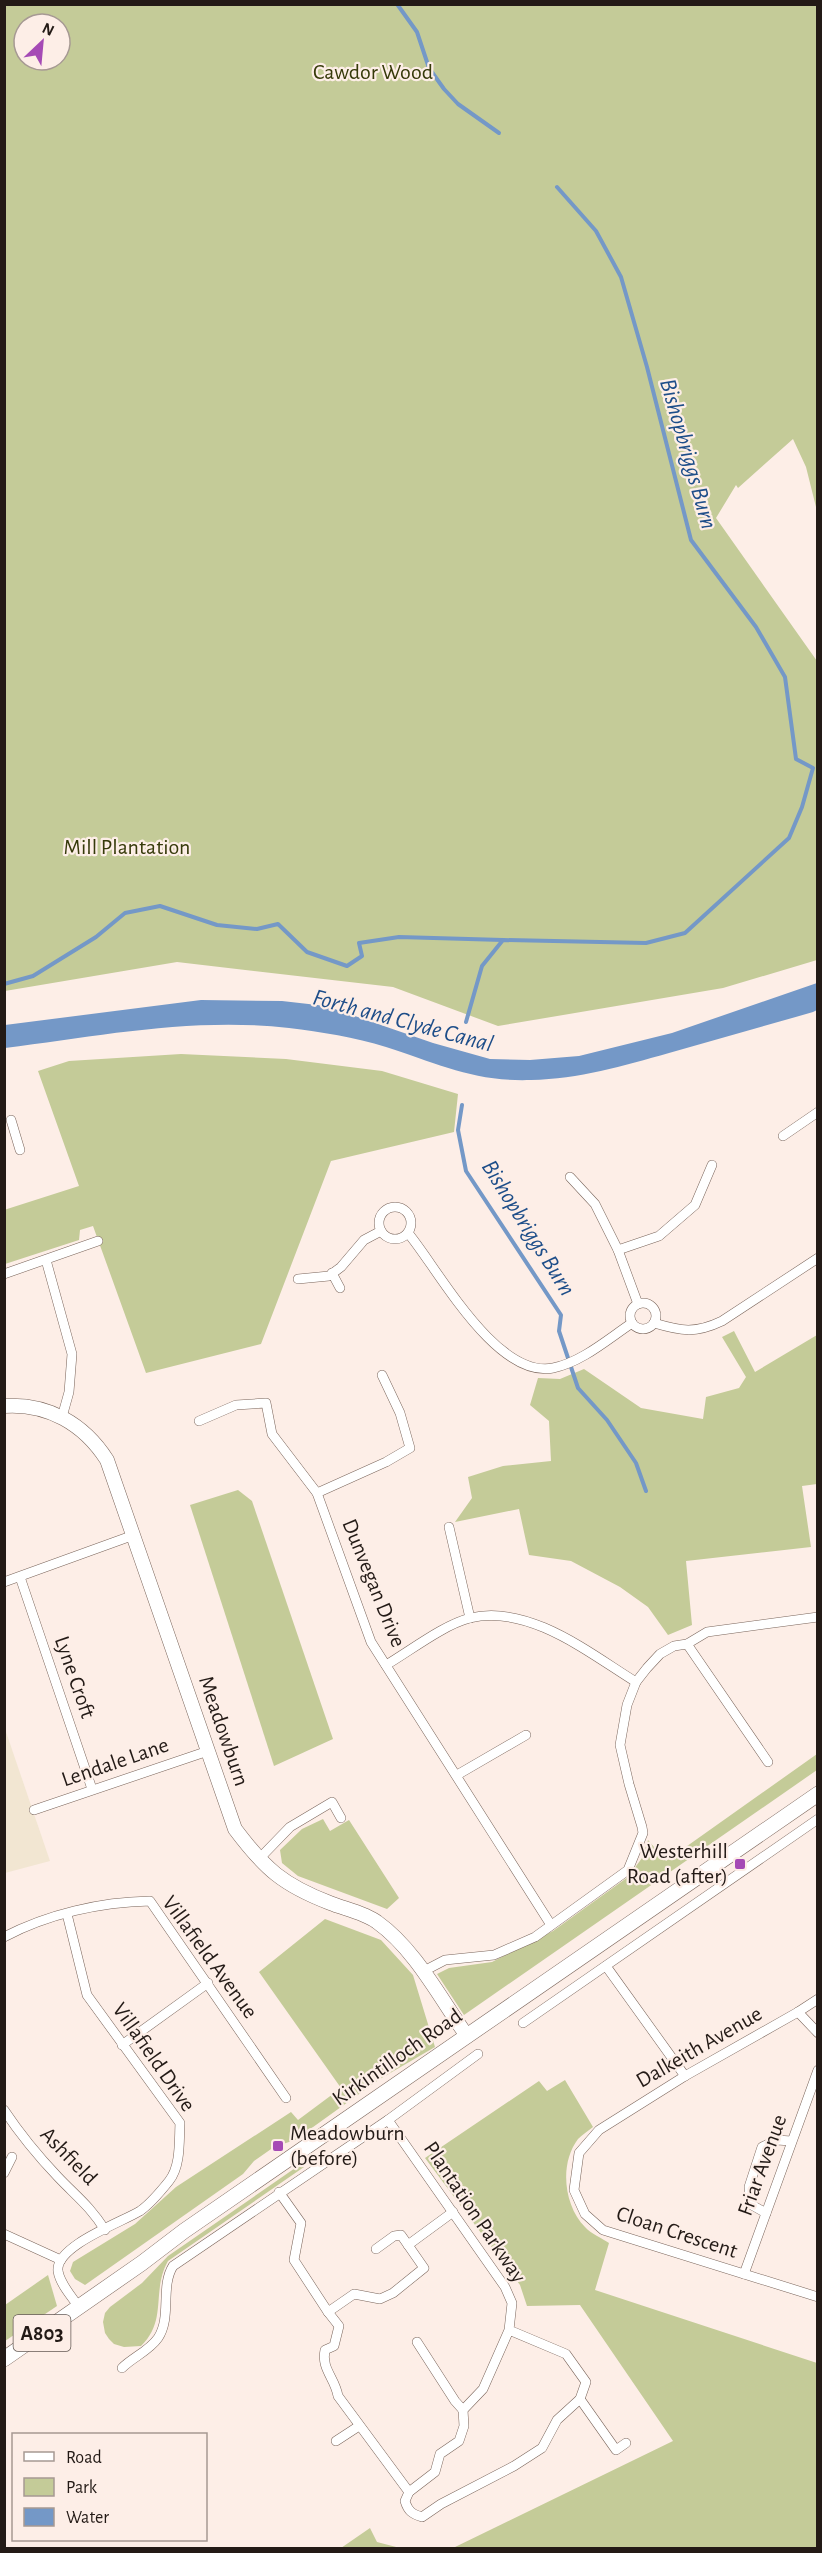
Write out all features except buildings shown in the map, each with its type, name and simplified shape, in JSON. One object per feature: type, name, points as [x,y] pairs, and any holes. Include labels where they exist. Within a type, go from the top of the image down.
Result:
[{"type":"main road","name":"Kirkintilloch Road","points":[[4,2359],[184,2231],[818,1794]]},
{"type":"street","points":[[783,1136],[818,1112]]},
{"type":"street","points":[[11,1120],[20,1150]]},
{"type":"street","points":[[4,1138],[15,1134]]},
{"type":"street","points":[[618,1250],[658,1236],[695,1205],[712,1165]]},
{"type":"street","points":[[570,1177],[595,1204],[618,1250],[638,1304]]},
{"type":"street","points":[[396,1207],[410,1216],[408,1233],[401,1239],[392,1239],[381,1231],[379,1219],[391,1208],[396,1207]]},
{"type":"street","points":[[298,1279],[332,1274],[364,1240],[381,1231]]},
{"type":"street","points":[[408,1233],[465,1312],[495,1344],[524,1365],[552,1368],[582,1356],[632,1323]]},
{"type":"street","points":[[4,1274],[98,1241]]},
{"type":"street","points":[[632,1323],[643,1329],[654,1323],[682,1331],[705,1329],[722,1322],[818,1258]]},
{"type":"street","points":[[46,1260],[72,1354],[69,1392],[62,1417]]},
{"type":"street","points":[[332,1274],[340,1288]]},
{"type":"street","points":[[632,1323],[630,1312],[638,1304],[646,1303],[653,1307],[656,1315],[654,1323]]},
{"type":"street","points":[[317,1493],[410,1448],[400,1413],[382,1375]]},
{"type":"street","name":"Dunvegan Drive","points":[[199,1421],[236,1405],[266,1403],[272,1434],[317,1493],[371,1642],[551,1925]]},
{"type":"street","name":"Meadowburn","points":[[4,1406],[38,1408],[62,1417],[83,1431],[107,1460],[235,1828],[258,1860],[282,1880],[303,1893],[375,1920],[404,1944],[467,2036]]},
{"type":"street","points":[[449,1527],[470,1618]]},
{"type":"street","points":[[4,1582],[134,1535]]},
{"type":"street","name":"Lyne Croft","points":[[20,1577],[93,1789]]},
{"type":"street","points":[[386,1665],[441,1631],[470,1618],[497,1617],[531,1623],[552,1630],[636,1682]]},
{"type":"street","points":[[422,1972],[445,1960],[494,1955],[535,1937],[628,1870],[643,1833],[620,1745],[627,1705],[636,1682],[660,1654],[674,1646],[687,1644],[707,1632],[818,1617]]},
{"type":"street","points":[[687,1644],[768,1762]]},
{"type":"street","points":[[457,1775],[526,1735]]},
{"type":"street","name":"Lendale Lane","points":[[34,1810],[207,1751]]},
{"type":"street","points":[[258,1860],[290,1827],[332,1802],[341,1818]]},
{"type":"street","points":[[523,2023],[818,1819]]},
{"type":"street","name":"Villafield Avenue","points":[[4,1937],[23,1928],[67,1914],[118,1902],[150,1901],[286,2098]]},
{"type":"street","name":"Villafield Drive","points":[[61,2260],[68,2250],[142,2210],[170,2180],[177,2161],[180,2123],[87,1995],[67,1914]]},
{"type":"street","points":[[606,1965],[685,2076]]},
{"type":"street","points":[[122,2045],[208,1983]]},
{"type":"street","name":"Dalkeith Avenue","points":[[599,2130],[685,2076],[818,1999]]},
{"type":"street","points":[[798,2012],[818,2033]]},
{"type":"street","name":"Kirkintilloch Road","points":[[122,2368],[154,2343],[161,2333],[167,2279],[172,2266],[388,2120],[478,2054]]},
{"type":"street","name":"Friar Avenue","points":[[744,2274],[818,2070]]},
{"type":"street","name":"Ashfield","points":[[4,2110],[20,2133],[59,2178],[91,2208],[105,2230]]},
{"type":"street","name":"Plantation Parkway","points":[[388,2120],[505,2287],[512,2303],[509,2331],[483,2389],[464,2410]]},
{"type":"street","name":"Cloan Crescent","points":[[599,2130],[579,2153],[574,2190],[585,2214],[603,2230],[818,2298]]},
{"type":"street","points":[[766,2213],[750,2204],[749,2187],[762,2147],[777,2140],[791,2141]]},
{"type":"street","points":[[4,2174],[12,2157]]},
{"type":"street","points":[[279,2192],[301,2223],[294,2260],[339,2326],[334,2346],[325,2350],[324,2367],[336,2384],[338,2396],[409,2492]]},
{"type":"street","points":[[408,2245],[453,2212]]},
{"type":"street","points":[[4,2234],[61,2260],[58,2271],[61,2279],[79,2307]]},
{"type":"street","points":[[328,2312],[354,2294],[380,2300],[412,2279],[424,2268],[401,2235],[394,2236],[376,2249]]},
{"type":"street","points":[[417,2342],[454,2402],[464,2410],[464,2426],[459,2441],[440,2454],[435,2472],[409,2492],[405,2501],[408,2510],[422,2517],[542,2448],[557,2420],[580,2399],[586,2382],[566,2354],[509,2331]]},
{"type":"street","points":[[580,2399],[616,2450],[626,2443]]},
{"type":"street","points":[[336,2441],[359,2426]]},
{"type":"shaded area","points":[[4,1726],[50,1861],[5,1873],[4,1873]]},
{"type":"green space","points":[[5,4],[817,5],[817,511],[806,467],[793,439],[738,488],[736,485],[716,518],[817,661],[817,960],[723,988],[498,1026],[393,987],[177,962],[5,991]]},
{"type":"green space","points":[[181,1054],[286,1059],[382,1071],[458,1094],[454,1132],[331,1161],[261,1344],[146,1373],[93,1226],[80,1230],[79,1240],[5,1264],[4,1210],[79,1186],[38,1071],[69,1061]]},
{"type":"green space","points":[[734,1331],[755,1372],[817,1335],[817,1484],[802,1486],[811,1547],[686,1561],[692,1625],[668,1635],[648,1607],[620,1587],[571,1561],[529,1555],[519,1509],[455,1522],[472,1498],[468,1477],[503,1466],[551,1461],[549,1421],[530,1405],[538,1378],[560,1379],[584,1369],[641,1408],[703,1419],[706,1397],[739,1388],[746,1377],[722,1337]]},
{"type":"green space","points":[[238,1490],[252,1501],[333,1739],[274,1766],[190,1505]]},
{"type":"green space","points":[[817,1754],[817,1770],[464,2015],[437,1974],[449,1968],[492,1962],[553,1931],[628,1877],[642,1858],[648,1840],[666,1861]]},
{"type":"green space","points":[[323,1819],[330,1831],[349,1820],[399,1898],[387,1909],[298,1876],[282,1863],[280,1850],[302,1829]]},
{"type":"green space","points":[[325,1919],[381,1940],[413,1975],[435,2047],[380,2079],[295,2140],[274,2147],[254,2161],[243,2174],[85,2285],[75,2279],[70,2271],[73,2262],[135,2224],[176,2187],[291,2112],[298,2120],[341,2088],[259,1972]]},
{"type":"green space","points":[[565,2080],[593,2127],[578,2139],[572,2149],[568,2160],[566,2184],[572,2208],[578,2218],[590,2232],[609,2243],[595,2290],[817,2363],[817,2548],[453,2548],[673,2441],[580,2305],[527,2306],[520,2285],[425,2158],[539,2081],[547,2091]]},
{"type":"green space","points":[[301,2164],[304,2167],[168,2261],[160,2283],[154,2326],[141,2346],[124,2347],[114,2344],[109,2339],[103,2322],[105,2313],[110,2307],[142,2283],[168,2256]]},
{"type":"green space","points":[[48,2275],[57,2306],[5,2341],[5,2305]]},
{"type":"green space","points":[[370,2528],[377,2542],[400,2548],[341,2548]]},
{"type":"water","points":[[817,983],[817,1010],[813,1012],[618,1067],[549,1079],[511,1080],[474,1075],[362,1040],[313,1031],[253,1025],[146,1029],[5,1048],[5,1025],[201,1000],[282,1001],[326,1006],[433,1043],[490,1059],[530,1060],[579,1056],[672,1033]]},
{"type":"waterway","name":"Bishopbriggs Burn","points":[[397,4],[417,32],[429,68],[444,89],[458,104],[499,133]]},
{"type":"waterway","name":"Bishopbriggs Burn","points":[[466,1022],[482,966],[503,940],[646,943],[685,933],[789,838],[802,807],[813,768],[796,759],[785,677],[756,627],[691,540],[647,367],[621,277],[596,231],[557,187]]},
{"type":"waterway","points":[[4,984],[33,976],[96,937],[125,913],[160,906],[217,925],[257,929],[278,924],[307,952],[347,966],[362,956],[359,943],[399,937],[503,940]]},
{"type":"waterway","name":"Bishopbriggs Burn","points":[[462,1105],[458,1130],[466,1171],[561,1315],[559,1331],[578,1388],[607,1420],[636,1463],[646,1491]]},
{"type":"place","name":"Westerhill Road (after)","points":[[740,1864]]},
{"type":"place","name":"Meadowburn (before)","points":[[278,2146]]},
{"type":"park label","name":"Cawdor Wood","points":[[373,72]]},
{"type":"park label","name":"Mill Plantation","points":[[127,847]]},
{"type":"water label","name":"Forth and Clyde Canal","points":[[403,1021]]}]
